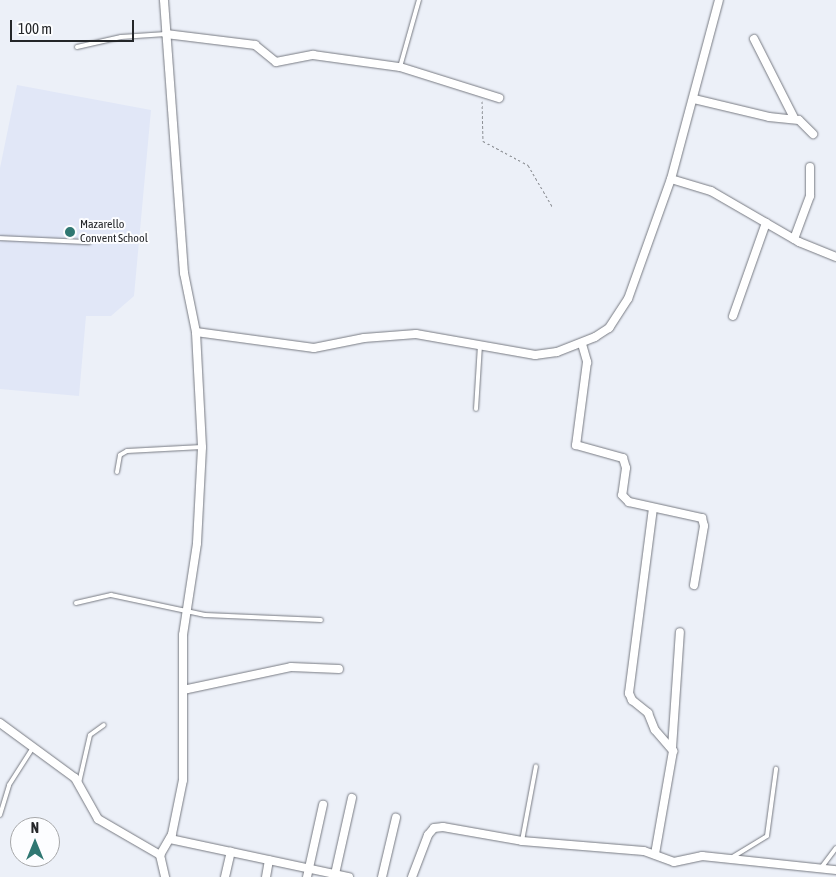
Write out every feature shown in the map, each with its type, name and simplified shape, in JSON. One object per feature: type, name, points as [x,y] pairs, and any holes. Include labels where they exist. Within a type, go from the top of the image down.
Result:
[{"type":"street","points":[[164,0],[184,273],[196,332],[202,447],[197,543],[185,612],[183,780],[170,839],[160,855],[165,877]]},
{"type":"street","points":[[196,332],[314,348],[364,338],[408,334],[434,336],[535,355],[582,344],[609,328],[628,299],[671,179],[719,0]]},
{"type":"street","points":[[166,34],[255,45],[276,62],[313,55],[400,67],[499,98]]},
{"type":"street","points":[[754,39],[794,118],[813,134]]},
{"type":"street","points":[[694,99],[769,117],[794,118]]},
{"type":"street","points":[[794,239],[810,196],[810,167]]},
{"type":"street","points":[[671,179],[711,191],[794,239],[836,257]]},
{"type":"street","points":[[733,316],[766,223]]},
{"type":"street","points":[[582,344],[587,362],[576,446],[623,458],[626,468],[622,486],[624,499],[653,508],[698,517],[704,522],[694,585]]},
{"type":"street","points":[[653,508],[639,638],[631,667],[629,693],[672,748]]},
{"type":"street","points":[[655,854],[672,748],[680,632]]},
{"type":"street","points":[[184,690],[299,666],[339,669]]},
{"type":"street","points":[[0,723],[79,783],[88,807],[98,819],[160,855]]},
{"type":"street","points":[[335,874],[352,798]]},
{"type":"street","points":[[307,877],[323,805]]},
{"type":"street","points":[[382,877],[396,818]]},
{"type":"street","points":[[412,877],[424,842],[434,828],[449,828],[522,841],[600,846],[655,854],[674,862],[702,856],[836,870]]},
{"type":"street","points":[[170,839],[349,877]]},
{"type":"street","points":[[226,877],[231,852]]},
{"type":"street","points":[[266,877],[269,860]]},
{"type":"lane","points":[[400,67],[419,0]]},
{"type":"lane","points":[[77,47],[121,37],[166,34]]},
{"type":"lane","points":[[0,238],[90,242]]},
{"type":"lane","points":[[476,408],[480,345]]},
{"type":"lane","points":[[117,472],[120,455],[127,451],[202,447]]},
{"type":"lane","points":[[76,603],[111,595],[185,612],[321,620]]},
{"type":"lane","points":[[79,783],[86,765],[90,735],[104,725]]},
{"type":"lane","points":[[0,815],[9,785],[32,749]]},
{"type":"lane","points":[[522,841],[536,766]]},
{"type":"lane","points":[[729,859],[767,836],[776,769]]},
{"type":"lane","points":[[821,868],[836,848]]},
{"type":"path","points":[[482,93],[481,137],[488,145],[528,166],[552,206]]},
{"type":"shaded area","name":"Mazarello Convent School","points":[[17,85],[151,110],[134,296],[111,316],[86,316],[79,396],[0,389],[0,168]]},
{"type":"place","name":"Mazarello Convent School","points":[[70,232]]}]
